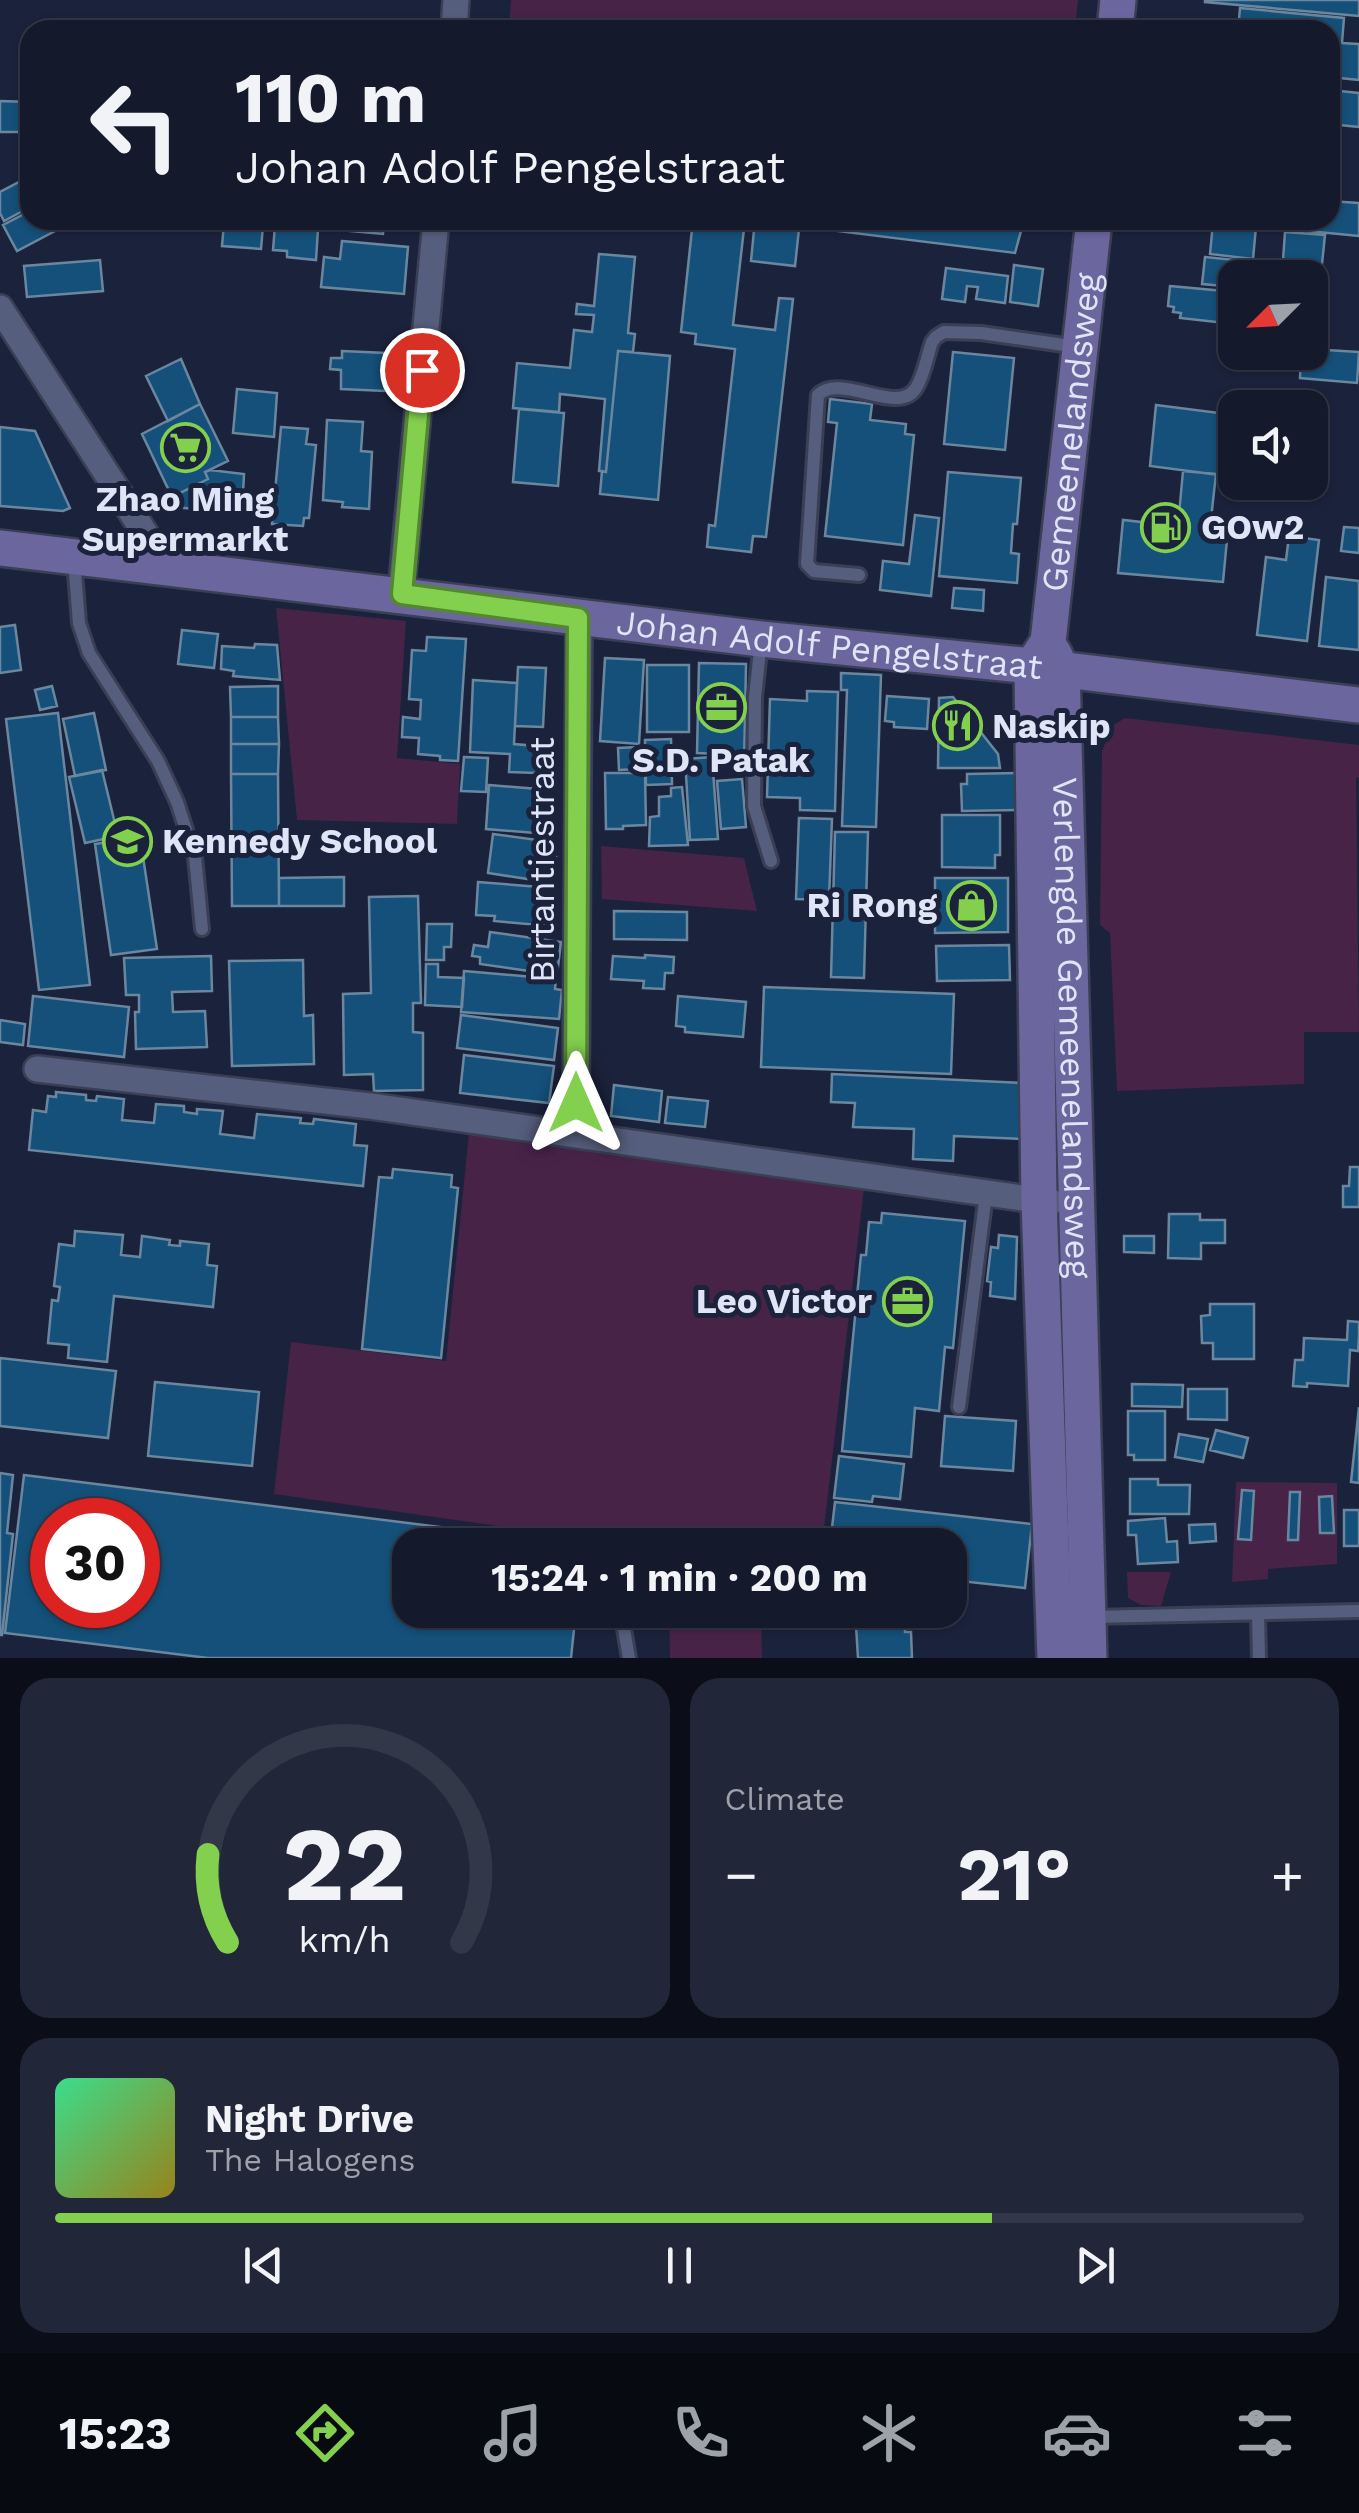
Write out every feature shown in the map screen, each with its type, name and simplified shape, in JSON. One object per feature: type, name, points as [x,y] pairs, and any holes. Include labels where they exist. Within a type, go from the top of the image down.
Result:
[{"type":"main road","name":"Gemeenelandsweg","points":[[1047,660],[1093,230]]},
{"type":"main road","name":"Johan Adolf Pengelstraat","points":[[0,548],[761,639],[1047,660],[1359,705]]},
{"type":"main road","name":"Verlengde Gemeenelandsweg","points":[[1047,660],[1039,1201],[1055,1658]]},
{"type":"main road","name":"Verlengde Gemeenelandsweg","points":[[1047,660],[1076,1203],[1089,1658]]},
{"type":"street","points":[[402,594],[435,230]]},
{"type":"street","points":[[0,308],[168,568]]},
{"type":"street","name":"Birtantiestraat","points":[[576,1103],[578,618]]},
{"type":"street","points":[[37,1069],[370,1106],[986,1194],[1076,1203]]},
{"type":"lane","points":[[859,575],[814,571],[807,564],[820,392],[832,387],[895,398],[908,395],[917,387],[932,342],[944,332],[981,333],[1080,347]]},
{"type":"lane","points":[[73,557],[79,623],[90,653],[158,761],[177,802],[195,857],[202,929]]},
{"type":"lane","points":[[761,639],[755,697],[754,806],[771,861]]},
{"type":"lane","points":[[958,1407],[986,1194]]},
{"type":"lane","points":[[1054,1620],[1359,1611]]},
{"type":"lane","points":[[1258,1614],[1260,1658]]},
{"type":"lane","points":[[624,1628],[630,1658]]},
{"type":"shaded area","points":[[511,0],[1078,0],[1076,20],[510,20]]},
{"type":"shaded area","points":[[276,608],[406,621],[397,758],[460,764],[457,824],[297,820]]},
{"type":"shaded area","points":[[1125,718],[1359,745],[1356,778],[1359,1032],[1304,1032],[1304,1084],[1117,1091],[1110,933],[1100,925],[1102,751],[1112,726]]},
{"type":"shaded area","points":[[601,846],[744,858],[757,911],[602,899]]},
{"type":"shaded area","points":[[469,1133],[864,1188],[824,1528],[511,1528],[274,1494],[291,1342],[446,1361]]},
{"type":"shaded area","points":[[1236,1482],[1337,1483],[1337,1564],[1268,1569],[1268,1579],[1232,1582]]},
{"type":"shaded area","points":[[1127,1572],[1171,1572],[1161,1606],[1141,1605],[1128,1598]]},
{"type":"shaded area","points":[[669,1628],[761,1628],[762,1658],[670,1658]]},
{"type":"building","points":[[1359,0],[1359,16],[1205,2]]},
{"type":"building","points":[[1240,8],[1344,18],[1342,43],[1359,44],[1359,80],[1340,78],[1340,20],[1239,20]]},
{"type":"building","points":[[1340,91],[1359,93],[1359,127],[1340,125]]},
{"type":"building","points":[[0,101],[20,102],[20,132],[0,132]]},
{"type":"building","points":[[20,184],[20,212],[4,221],[0,213],[0,192]]},
{"type":"building","points":[[1340,202],[1359,203],[1359,236],[1298,230],[1340,230]]},
{"type":"building","points":[[20,216],[20,230],[55,231],[17,251],[3,225]]},
{"type":"building","points":[[223,230],[263,230],[261,249],[222,246]]},
{"type":"building","points":[[275,230],[318,230],[316,260],[287,257],[287,251],[273,250]]},
{"type":"building","points":[[340,230],[383,230],[383,234]]},
{"type":"building","points":[[692,230],[744,230],[733,325],[775,330],[779,298],[793,299],[766,537],[753,536],[751,552],[707,547],[709,525],[715,526],[735,349],[695,344],[696,334],[681,332]]},
{"type":"building","points":[[754,230],[799,230],[795,266],[751,261]]},
{"type":"building","points":[[829,230],[1021,230],[1015,253]]},
{"type":"building","points":[[1212,230],[1256,230],[1253,259],[1210,254]]},
{"type":"building","points":[[1285,232],[1325,235],[1322,260],[1283,260]]},
{"type":"building","points":[[342,241],[408,247],[404,294],[321,287],[324,257],[340,259]]},
{"type":"building","points":[[599,254],[635,257],[628,333],[635,334],[633,352],[618,351],[606,472],[599,471],[605,399],[560,394],[559,412],[513,408],[517,363],[570,368],[574,330],[592,332],[594,315],[576,314],[577,304],[594,306]]},
{"type":"building","points":[[1205,257],[1235,260],[1218,260],[1218,285],[1202,284]]},
{"type":"building","points":[[100,260],[103,291],[27,297],[24,266]]},
{"type":"building","points":[[1014,265],[1043,269],[1038,306],[1010,302]]},
{"type":"building","points":[[946,268],[1008,276],[1005,303],[976,299],[978,287],[967,286],[965,302],[942,299]]},
{"type":"building","points":[[1170,286],[1218,290],[1218,322],[1180,318],[1181,313],[1168,306]]},
{"type":"building","points":[[1328,350],[1359,352],[1357,383],[1300,378],[1300,370],[1328,370]]},
{"type":"building","points":[[342,351],[386,353],[385,391],[341,389],[341,370],[330,369],[331,358],[342,358]]},
{"type":"building","points":[[618,351],[670,356],[658,500],[600,494],[602,471],[606,472]]},
{"type":"building","points":[[953,352],[1014,358],[1005,450],[944,444]]},
{"type":"building","points":[[181,359],[200,404],[168,421],[146,376]]},
{"type":"building","points":[[237,389],[277,393],[274,437],[233,433]]},
{"type":"building","points":[[830,399],[872,404],[870,420],[906,424],[905,434],[914,435],[903,545],[825,536],[837,423],[828,422]]},
{"type":"building","name":"Zhao Ming Supermarkt","points":[[200,404],[228,461],[205,472],[208,479],[172,497],[142,434]]},
{"type":"building","points":[[1156,405],[1218,413],[1218,475],[1150,466]]},
{"type":"building","points":[[519,409],[564,413],[558,486],[513,482]]},
{"type":"building","points":[[327,420],[363,422],[361,451],[372,452],[369,509],[342,507],[343,502],[323,500]]},
{"type":"building","points":[[0,427],[35,431],[70,508],[63,511],[0,506]]},
{"type":"building","points":[[281,427],[308,429],[306,444],[316,445],[309,518],[304,518],[303,526],[272,524]]},
{"type":"building","name":"GOw2","points":[[1183,471],[1216,474],[1210,528],[1228,529],[1223,582],[1118,573],[1123,520],[1178,526]]},
{"type":"building","points":[[205,472],[244,474],[242,513],[173,507],[172,497],[208,479]]},
{"type":"building","points":[[948,472],[1021,478],[1011,553],[1019,554],[1017,583],[939,576]]},
{"type":"building","points":[[915,515],[939,518],[931,596],[880,590],[883,561],[909,564]]},
{"type":"building","points":[[1344,527],[1359,528],[1359,553],[1341,551]]},
{"type":"building","points":[[1289,536],[1319,540],[1307,641],[1257,635],[1266,557],[1286,560]]},
{"type":"building","points":[[1326,577],[1359,581],[1359,650],[1319,646]]},
{"type":"building","points":[[954,588],[984,590],[983,611],[952,608]]},
{"type":"building","points":[[15,625],[21,670],[0,673],[0,627]]},
{"type":"building","points":[[182,630],[218,634],[214,668],[178,664]]},
{"type":"building","points":[[427,637],[466,639],[458,761],[418,754],[419,738],[402,737],[403,717],[420,719],[421,700],[409,699],[412,650],[426,651]]},
{"type":"building","points":[[255,644],[277,645],[280,680],[233,676],[234,671],[221,669],[222,646],[254,648]]},
{"type":"building","points":[[605,658],[644,660],[639,744],[600,741]]},
{"type":"building","name":"S.D. Patak","points":[[699,663],[746,664],[744,766],[720,765],[720,754],[697,753]]},
{"type":"building","points":[[647,665],[689,665],[689,732],[647,732]]},
{"type":"building","points":[[518,667],[546,668],[543,727],[515,726]]},
{"type":"building","points":[[841,673],[881,675],[876,827],[842,826],[847,690],[841,690]]},
{"type":"building","points":[[473,680],[517,683],[514,744],[537,746],[536,773],[509,772],[510,754],[470,752]]},
{"type":"building","points":[[52,686],[57,706],[40,710],[35,690]]},
{"type":"building","points":[[278,686],[278,717],[231,717],[230,687]]},
{"type":"building","points":[[807,691],[838,692],[835,811],[800,810],[800,798],[767,797],[770,699],[807,701]]},
{"type":"building","points":[[887,696],[929,699],[927,729],[894,727],[894,722],[885,721]]},
{"type":"building","name":"Naskip","points":[[953,697],[998,754],[1000,768],[938,768],[939,698]]},
{"type":"building","points":[[58,713],[90,985],[39,990],[6,719]]},
{"type":"building","points":[[94,713],[106,770],[75,776],[63,719]]},
{"type":"building","points":[[231,717],[278,717],[279,744],[231,744]]},
{"type":"building","points":[[671,739],[672,784],[646,785],[645,740]]},
{"type":"building","points":[[231,744],[279,744],[278,774],[231,774]]},
{"type":"building","points":[[638,747],[639,769],[619,770],[618,748]]},
{"type":"building","points":[[464,757],[488,758],[486,792],[461,791]]},
{"type":"building","points":[[712,757],[718,839],[690,840],[685,759]]},
{"type":"building","points":[[102,770],[118,836],[85,843],[69,777]]},
{"type":"building","points":[[605,773],[645,773],[646,825],[606,829]]},
{"type":"building","points":[[1020,773],[1021,810],[962,811],[961,784],[967,784],[967,774]]},
{"type":"building","points":[[231,774],[278,774],[279,906],[232,906]]},
{"type":"building","points":[[742,779],[746,827],[721,829],[717,781]]},
{"type":"building","points":[[489,785],[538,789],[535,833],[486,829]]},
{"type":"building","points":[[682,787],[688,845],[649,846],[650,817],[659,816],[659,797],[671,796],[671,788]]},
{"type":"building","points":[[942,815],[1000,815],[1000,855],[995,855],[995,868],[942,867]]},
{"type":"building","points":[[799,818],[832,819],[829,900],[796,899]]},
{"type":"building","points":[[835,832],[868,832],[864,978],[831,977]]},
{"type":"building","points":[[493,834],[552,842],[550,856],[556,857],[553,883],[488,873]]},
{"type":"building","points":[[140,837],[157,949],[111,955],[95,844]]},
{"type":"building","points":[[344,877],[344,906],[279,906],[279,878]]},
{"type":"building","name":"Ri Rong","points":[[935,878],[1008,878],[1008,932],[935,933]]},
{"type":"building","points":[[478,882],[552,888],[548,926],[494,921],[495,916],[476,915]]},
{"type":"building","points":[[418,896],[421,1003],[413,1003],[413,1032],[423,1033],[423,1090],[374,1091],[373,1074],[344,1075],[343,994],[371,993],[369,897]]},
{"type":"building","points":[[614,911],[687,912],[687,940],[614,939]]},
{"type":"building","points":[[427,924],[452,924],[451,947],[444,947],[444,960],[426,960]]},
{"type":"building","points":[[490,932],[561,942],[557,975],[480,964],[480,957],[472,956],[474,945],[488,947]]},
{"type":"building","points":[[1009,945],[1010,980],[937,981],[936,946]]},
{"type":"building","points":[[211,956],[212,991],[172,992],[173,1012],[205,1011],[207,1047],[136,1049],[135,1012],[139,1012],[139,995],[126,995],[124,958]]},
{"type":"building","points":[[613,956],[674,957],[673,973],[665,973],[664,989],[643,988],[644,981],[611,979]]},
{"type":"building","points":[[303,960],[304,1016],[313,1015],[314,1064],[232,1066],[229,961]]},
{"type":"building","points":[[426,964],[438,964],[438,977],[464,978],[462,1007],[425,1005]]},
{"type":"building","points":[[464,971],[556,979],[555,989],[562,990],[559,1019],[461,1012]]},
{"type":"building","points":[[764,987],[954,994],[951,1074],[761,1067]]},
{"type":"building","points":[[33,996],[129,1007],[124,1057],[28,1046]]},
{"type":"building","points":[[678,996],[746,1002],[743,1037],[685,1032],[685,1027],[676,1026]]},
{"type":"building","points":[[461,1015],[558,1028],[554,1060],[457,1048]]},
{"type":"building","points":[[0,1020],[25,1024],[23,1045],[0,1042]]},
{"type":"building","points":[[464,1055],[554,1066],[549,1103],[460,1093]]},
{"type":"building","points":[[832,1074],[1024,1083],[1022,1139],[954,1136],[953,1161],[913,1159],[914,1129],[853,1127],[855,1103],[831,1102]]},
{"type":"building","points":[[614,1085],[662,1091],[659,1122],[611,1116]]},
{"type":"building","points":[[56,1092],[86,1095],[86,1100],[96,1101],[97,1096],[124,1099],[122,1120],[154,1123],[156,1104],[184,1106],[184,1112],[197,1114],[197,1109],[223,1111],[220,1134],[254,1138],[257,1114],[301,1118],[300,1123],[313,1124],[314,1119],[356,1124],[354,1145],[367,1146],[363,1186],[29,1150],[33,1110],[46,1112],[48,1096],[56,1097]]},
{"type":"building","points":[[668,1097],[708,1101],[705,1127],[665,1123]]},
{"type":"building","points":[[1350,1167],[1359,1167],[1359,1207],[1343,1207],[1343,1186],[1349,1186]]},
{"type":"building","points":[[393,1169],[452,1175],[451,1187],[458,1188],[441,1358],[362,1349],[379,1177],[392,1178]]},
{"type":"building","name":"Leo Victor","points":[[882,1213],[965,1221],[953,1348],[945,1347],[939,1411],[915,1408],[911,1457],[842,1451],[861,1255],[866,1255],[869,1222],[881,1223]]},
{"type":"building","points":[[1169,1214],[1200,1214],[1200,1220],[1225,1220],[1225,1243],[1201,1243],[1201,1259],[1168,1258]]},
{"type":"building","points":[[75,1231],[123,1235],[121,1255],[140,1257],[142,1236],[170,1240],[169,1245],[180,1246],[180,1241],[209,1244],[207,1265],[217,1266],[213,1307],[114,1296],[107,1362],[68,1358],[69,1345],[48,1343],[52,1300],[58,1301],[60,1287],[54,1286],[59,1244],[74,1246]]},
{"type":"building","points":[[999,1235],[1017,1237],[1015,1299],[990,1296],[991,1282],[987,1281],[991,1247],[998,1248]]},
{"type":"building","points":[[1124,1236],[1154,1236],[1154,1253],[1124,1252]]},
{"type":"building","points":[[1210,1304],[1254,1304],[1254,1359],[1213,1359],[1213,1343],[1202,1343],[1201,1316],[1210,1315]]},
{"type":"building","points":[[1348,1321],[1359,1322],[1359,1335],[1358,1351],[1350,1350],[1348,1386],[1293,1386],[1295,1360],[1303,1360],[1304,1338],[1347,1340]]},
{"type":"building","points":[[0,1358],[116,1371],[108,1438],[0,1426]]},
{"type":"building","points":[[155,1382],[259,1392],[252,1466],[148,1456]]},
{"type":"building","points":[[1132,1384],[1183,1385],[1182,1407],[1132,1406]]},
{"type":"building","points":[[1188,1389],[1227,1389],[1227,1420],[1188,1419]]},
{"type":"building","points":[[1359,1407],[1359,1483],[1351,1482]]},
{"type":"building","points":[[1128,1411],[1165,1411],[1165,1460],[1134,1460],[1134,1455],[1128,1455]]},
{"type":"building","points":[[945,1416],[1016,1421],[1013,1471],[941,1466]]},
{"type":"building","points":[[1216,1430],[1248,1438],[1243,1458],[1210,1450]]},
{"type":"building","points":[[1179,1434],[1208,1439],[1203,1462],[1175,1457]]},
{"type":"building","points":[[839,1456],[904,1464],[900,1499],[873,1496],[872,1502],[834,1498]]},
{"type":"building","points":[[0,1473],[13,1475],[7,1533],[13,1534],[2,1635],[0,1635]]},
{"type":"building","points":[[24,1475],[448,1528],[392,1528],[392,1628],[574,1628],[571,1658],[208,1658],[5,1633]]},
{"type":"building","points":[[1130,1479],[1158,1479],[1158,1485],[1190,1485],[1189,1514],[1130,1514]]},
{"type":"building","points":[[1242,1490],[1254,1491],[1251,1540],[1238,1539]]},
{"type":"building","points":[[1290,1492],[1300,1492],[1298,1540],[1288,1540]]},
{"type":"building","points":[[1332,1496],[1334,1533],[1320,1533],[1319,1497]]},
{"type":"building","points":[[835,1502],[1032,1524],[1025,1588],[967,1582],[967,1528],[832,1528]]},
{"type":"building","points":[[1344,1510],[1359,1510],[1359,1546],[1344,1546]]},
{"type":"building","points":[[1165,1518],[1167,1542],[1177,1541],[1178,1562],[1138,1564],[1136,1535],[1128,1535],[1128,1521]]},
{"type":"building","points":[[1215,1524],[1216,1541],[1190,1543],[1189,1525]]},
{"type":"building","points":[[856,1628],[905,1628],[905,1632],[911,1632],[912,1658],[858,1658]]},
{"type":"place","name":"Zhao Ming Supermarkt","points":[[185,447]]},
{"type":"place","name":"GOw2","points":[[1166,527]]},
{"type":"place","name":"S.D. Patak","points":[[721,708]]},
{"type":"place","name":"Naskip","points":[[957,726]]},
{"type":"place","name":"Kennedy School","points":[[127,841]]},
{"type":"place","name":"Ri Rong","points":[[972,905]]},
{"type":"place","name":"Leo Victor","points":[[907,1301]]},
{"type":"route","points":[[422,370],[402,594],[578,618],[576,1103]]}]
